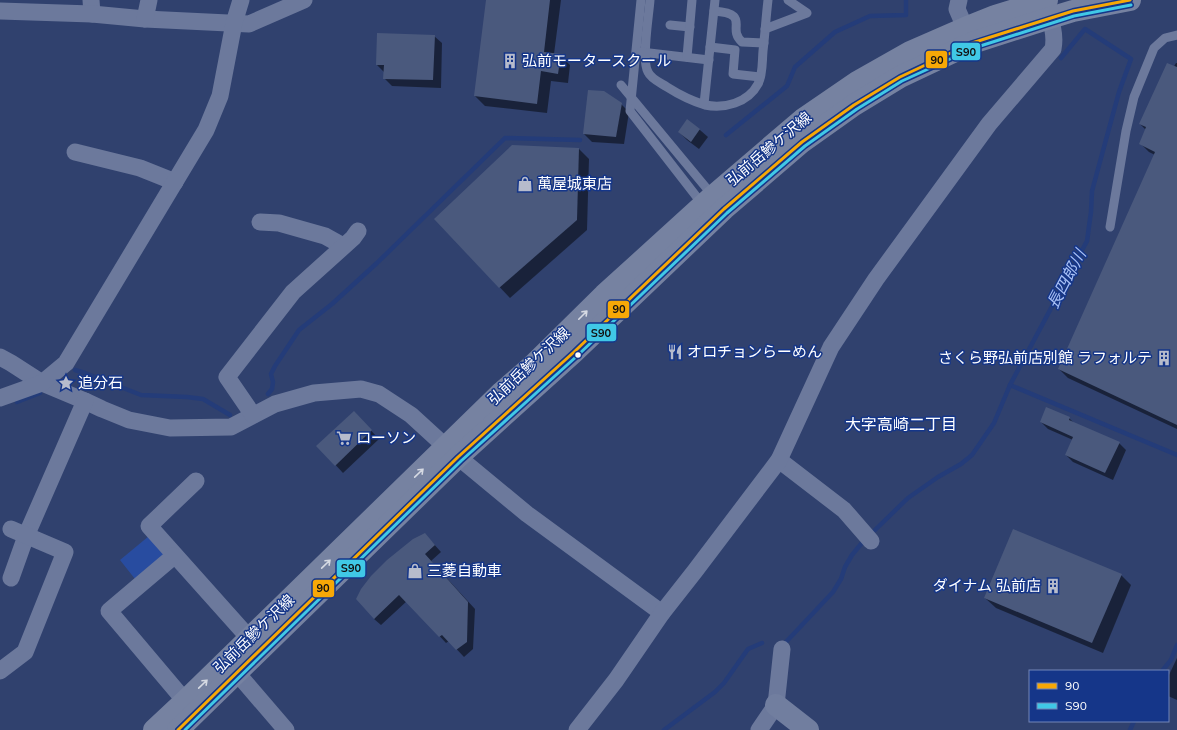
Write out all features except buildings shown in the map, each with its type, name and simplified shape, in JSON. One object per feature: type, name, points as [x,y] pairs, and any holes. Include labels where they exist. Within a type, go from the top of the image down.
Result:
[{"type":"main road","name":"弘前岳鰺ケ沢線","points":[[154,730],[185,702],[250,638],[452,452],[502,392],[533,365],[604,295],[713,208],[803,119],[857,82],[910,52],[969,36],[995,16],[1047,6],[1072,11],[1130,0]]},
{"type":"main road","points":[[178,730],[237,673],[452,452]]},
{"type":"street","points":[[145,19],[149,0]]},
{"type":"street","points":[[0,398],[42,383],[66,363],[206,130],[220,96],[234,23],[241,0]]},
{"type":"street","points":[[0,11],[91,7],[145,19],[249,24],[304,0]]},
{"type":"street","points":[[959,0],[957,9],[969,36]]},
{"type":"street","points":[[577,730],[616,680],[662,613],[779,460],[831,347],[876,279],[989,124],[1053,49],[1055,40],[1047,6]]},
{"type":"street","points":[[75,152],[140,168],[175,182]]},
{"type":"street","points":[[260,222],[279,223],[324,236],[343,246]]},
{"type":"street","points":[[253,415],[227,377],[293,292],[353,238],[358,231]]},
{"type":"street","points":[[0,357],[42,383],[130,420],[170,428],[231,427],[275,404],[314,393],[361,389],[379,394],[411,415],[452,452],[527,514],[662,613]]},
{"type":"street","points":[[11,578],[18,532],[85,401]]},
{"type":"street","points":[[779,460],[844,510],[871,540]]},
{"type":"street","points":[[196,481],[148,526],[250,638]]},
{"type":"street","points":[[0,671],[25,652],[65,552],[18,532]]},
{"type":"street","points":[[174,556],[109,611],[185,702]]},
{"type":"street","points":[[758,730],[776,705],[782,649]]},
{"type":"street","points":[[237,673],[286,730]]},
{"type":"street","points":[[776,705],[808,730]]},
{"type":"lane","points":[[641,0],[630,111],[713,208]]},
{"type":"lane","points":[[650,0],[645,52],[645,64],[648,73],[679,94],[704,104],[717,106],[728,105],[740,101],[750,94],[757,84],[760,77],[768,0]]},
{"type":"lane","points":[[687,57],[692,0]]},
{"type":"lane","points":[[704,104],[715,0]]},
{"type":"lane","points":[[765,29],[807,13],[788,0]]},
{"type":"lane","points":[[714,11],[729,12],[732,14],[737,22],[737,35],[742,42],[764,43]]},
{"type":"lane","points":[[670,25],[690,27]]},
{"type":"lane","points":[[1110,227],[1126,131],[1134,97],[1154,48],[1165,38],[1177,35]]},
{"type":"lane","points":[[710,47],[735,50],[734,74],[760,77]]},
{"type":"lane","points":[[636,51],[709,60]]},
{"type":"lane","points":[[620,85],[713,208]]},
{"type":"shaded area","points":[[149,536],[164,554],[135,579],[120,560]]},
{"type":"waterway","points":[[726,135],[787,86],[795,67],[835,32],[870,16],[906,15],[906,0]]},
{"type":"waterway","name":"長四郎川","points":[[875,530],[908,498],[938,477],[961,464],[972,455],[994,423],[1010,385],[1087,241],[1092,191],[1119,92],[1131,59],[1085,29],[1061,58]]},
{"type":"waterway","points":[[268,394],[272,389],[273,382],[271,374],[299,330],[332,304],[377,263],[505,138],[580,140]]},
{"type":"waterway","points":[[75,370],[141,395],[203,399],[230,415]]},
{"type":"waterway","points":[[1010,385],[1177,455]]},
{"type":"waterway","points":[[17,402],[40,393]]},
{"type":"waterway","points":[[786,642],[833,592],[841,579],[845,567],[861,544]]},
{"type":"waterway","points":[[664,730],[715,692],[724,683],[748,649],[762,643]]},
{"type":"waterway","points":[[1163,670],[1171,660],[1177,645]]},
{"type":"waterway","points":[[1130,730],[1134,722]]},
{"type":"transit line","name":"90","points":[[178,730],[458,457],[574,352],[724,209],[802,142],[854,105],[900,77],[972,43],[1073,11],[1130,0]]},
{"type":"transit line","name":"S90","points":[[185,730],[461,461],[577,356],[727,213],[805,146],[857,109],[902,81],[974,48],[1074,16],[1131,5]]},
{"type":"place","name":"弘前モータースクール","points":[[510,61]]},
{"type":"place","name":"萬屋城東店","points":[[525,184]]},
{"type":"place","name":"オロチョンらーめん","points":[[675,352]]},
{"type":"place","name":"さくら野弘前店別館 ラフォルテ","points":[[1164,358]]},
{"type":"place","name":"追分石","points":[[66,383]]},
{"type":"place","name":"ローソン","points":[[344,438]]},
{"type":"place","name":"三菱自動車","points":[[415,571]]},
{"type":"place","name":"ダイナム 弘前店","points":[[1053,586]]},
{"type":"district","name":"大字高崎二丁目","points":[[901,424]]}]
